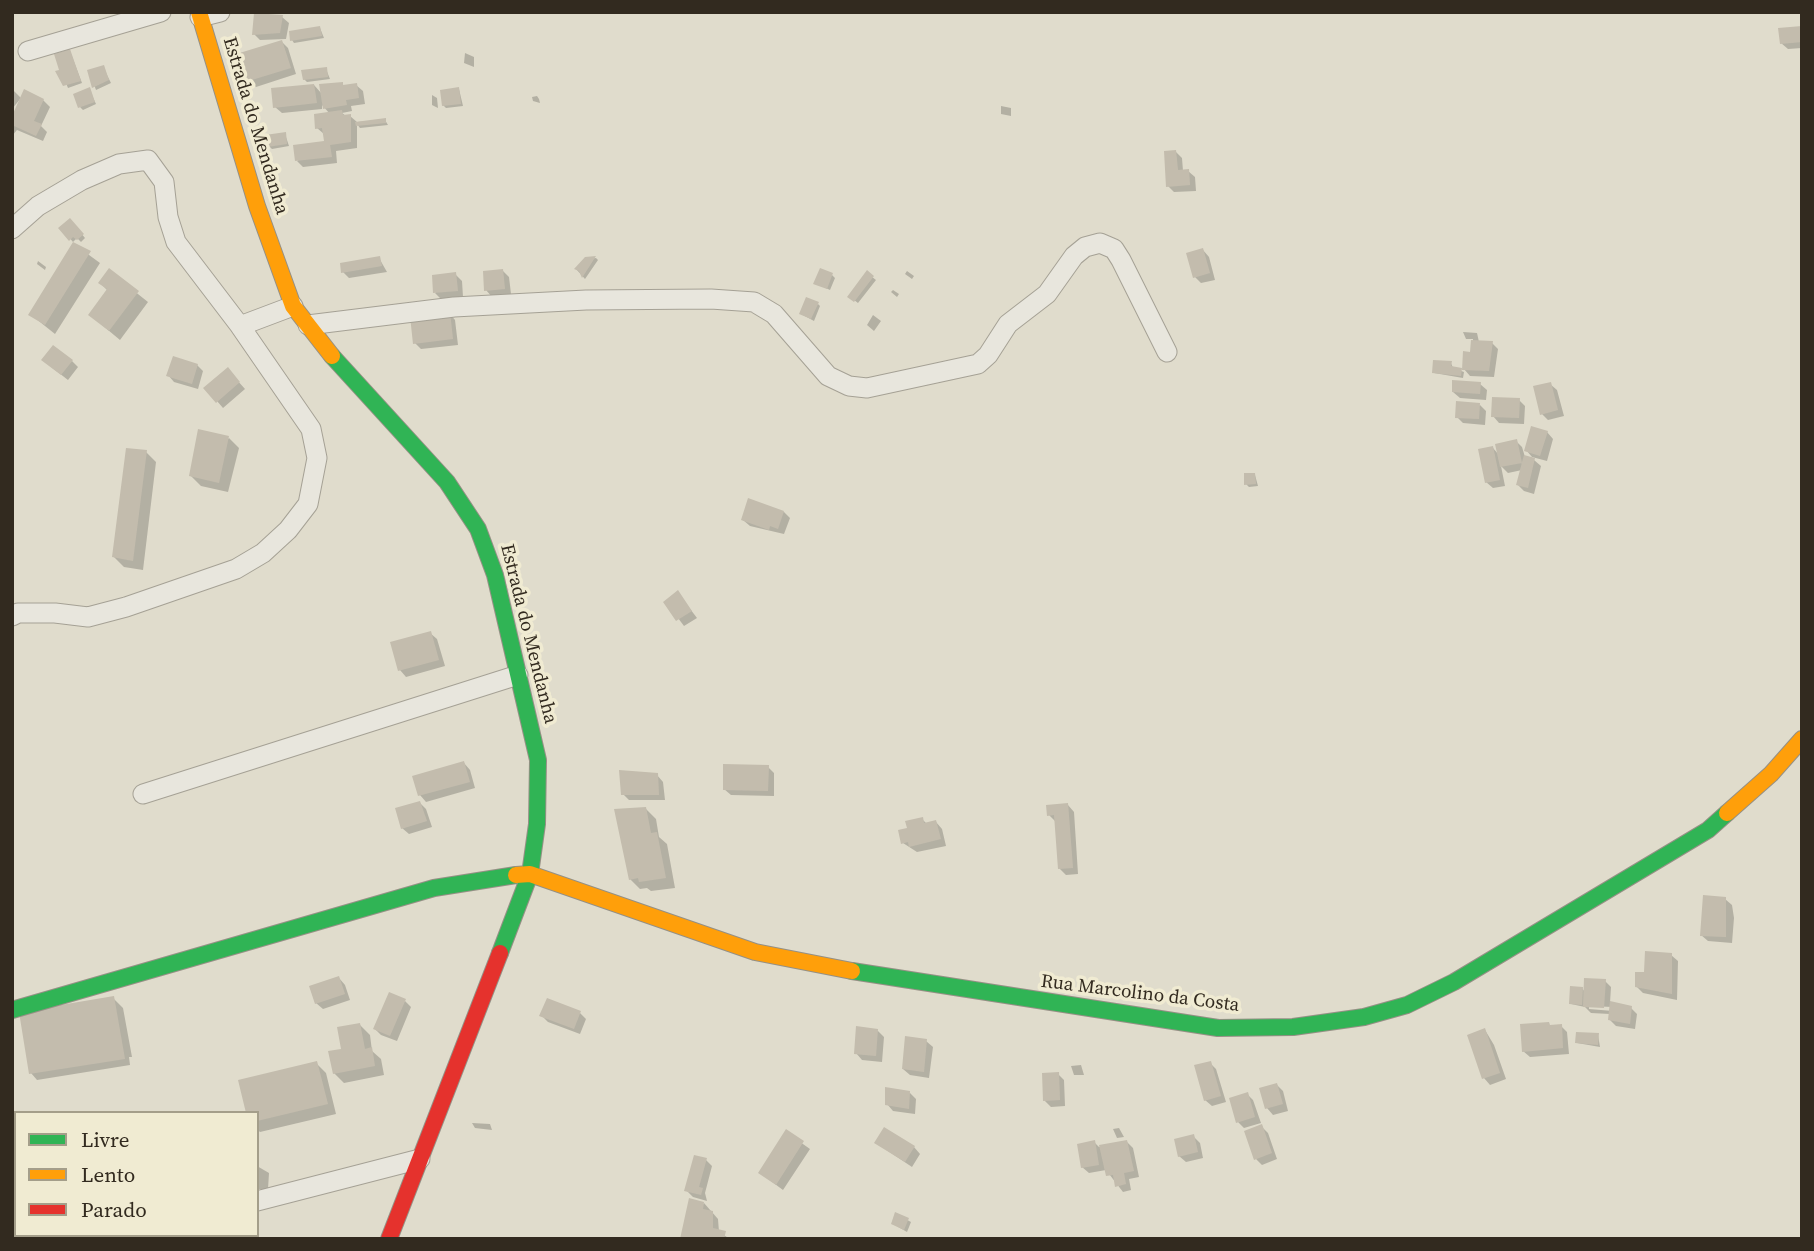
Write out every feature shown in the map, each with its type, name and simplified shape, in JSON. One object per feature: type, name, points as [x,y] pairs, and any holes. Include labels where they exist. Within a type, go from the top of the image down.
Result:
[{"type":"street","points":[[28,51],[161,12]]},
{"type":"street","points":[[199,14],[220,12]]},
{"type":"street","name":"Estrada do Mendanha","points":[[199,14],[257,206],[293,306],[447,482],[478,529],[495,575],[538,760],[537,824],[530,874],[389,1239]]},
{"type":"street","points":[[12,229],[38,206],[82,180],[119,164],[148,160],[164,182],[168,217],[176,242],[240,327],[311,429],[317,458],[308,503],[288,530],[263,553],[236,569],[126,607],[88,617],[18,613],[12,616]]},
{"type":"street","points":[[308,326],[494,305],[641,300],[754,302],[774,314],[828,376],[849,386],[867,388],[978,364],[988,355],[1008,324],[1047,294],[1074,257],[1085,247],[1100,243],[1114,249],[1122,260],[1167,352]]},
{"type":"street","points":[[240,327],[293,306]]},
{"type":"street","points":[[143,794],[518,675]]},
{"type":"street","name":"Rua Marcolino da Costa","points":[[530,874],[755,952],[913,983],[1205,1027],[1293,1027],[1364,1017],[1407,1005],[1454,982],[1708,830],[1762,784],[1802,739]]},
{"type":"street","points":[[12,1010],[434,888],[494,876],[530,874]]},
{"type":"street","points":[[259,1200],[420,1159]]},
{"type":"building","points":[[254,13],[283,15],[280,33],[252,35]]},
{"type":"building","points":[[320,26],[322,36],[290,41],[289,31]]},
{"type":"building","points":[[1802,26],[1802,42],[1780,44],[1778,28]]},
{"type":"building","points":[[282,40],[291,68],[242,83],[233,55]]},
{"type":"building","points":[[70,49],[81,81],[63,86],[55,71],[59,70],[54,54]]},
{"type":"building","points":[[104,65],[109,80],[92,88],[87,70]]},
{"type":"building","points":[[327,67],[328,77],[303,80],[301,70]]},
{"type":"building","points":[[343,82],[343,85],[357,83],[359,98],[346,100],[347,105],[323,109],[319,84]]},
{"type":"building","points":[[314,84],[317,103],[273,108],[271,88]]},
{"type":"building","points":[[90,87],[95,102],[78,108],[73,94]]},
{"type":"building","points":[[459,87],[461,104],[442,106],[440,90]]},
{"type":"building","points":[[24,89],[44,99],[34,121],[42,124],[36,136],[12,125],[12,116]]},
{"type":"building","points":[[342,110],[343,115],[351,114],[351,142],[330,145],[332,157],[295,161],[293,145],[324,141],[322,128],[315,129],[314,114]]},
{"type":"building","points":[[386,118],[386,123],[356,126],[355,122]]},
{"type":"building","points":[[286,132],[287,144],[267,147],[265,135]]},
{"type":"building","points":[[1176,150],[1178,170],[1189,169],[1190,185],[1166,187],[1164,151]]},
{"type":"building","points":[[70,218],[84,234],[77,240],[73,237],[69,241],[58,228]]},
{"type":"building","points":[[73,242],[91,251],[45,325],[28,315]]},
{"type":"building","points":[[1203,248],[1210,273],[1193,278],[1186,253]]},
{"type":"building","points":[[380,256],[382,266],[341,273],[340,263]]},
{"type":"building","points":[[596,256],[582,278],[579,271],[574,269],[585,257]]},
{"type":"building","points":[[109,268],[139,291],[109,331],[88,315],[107,289],[98,283]]},
{"type":"building","points":[[820,268],[833,273],[827,289],[813,284]]},
{"type":"building","points":[[503,269],[505,289],[484,291],[483,271]]},
{"type":"building","points":[[867,270],[874,276],[854,302],[847,297]]},
{"type":"building","points":[[456,272],[458,291],[433,293],[432,275]]},
{"type":"building","points":[[806,297],[819,302],[811,319],[799,314]]},
{"type":"building","points":[[450,312],[453,339],[413,344],[410,316]]},
{"type":"building","points":[[1471,340],[1493,341],[1489,371],[1462,370],[1463,351],[1470,352]]},
{"type":"building","points":[[53,345],[73,360],[61,375],[41,360]]},
{"type":"building","points":[[173,356],[198,364],[192,384],[166,376]]},
{"type":"building","points":[[1433,360],[1452,361],[1451,366],[1462,368],[1461,376],[1432,373]]},
{"type":"building","points":[[228,367],[240,382],[216,403],[203,388]]},
{"type":"building","points":[[1452,380],[1481,382],[1480,394],[1452,392]]},
{"type":"building","points":[[1551,382],[1558,410],[1540,415],[1533,386]]},
{"type":"building","points":[[1492,397],[1520,398],[1519,418],[1491,417]]},
{"type":"building","points":[[1456,401],[1480,403],[1479,419],[1455,418]]},
{"type":"building","points":[[1531,426],[1548,431],[1540,456],[1524,451]]},
{"type":"building","points":[[198,429],[229,436],[219,483],[189,476]]},
{"type":"building","points":[[1517,439],[1522,463],[1500,467],[1495,444]]},
{"type":"building","points":[[1493,446],[1500,480],[1485,483],[1478,449]]},
{"type":"building","points":[[126,448],[147,450],[133,561],[112,557]]},
{"type":"building","points":[[1524,455],[1535,458],[1528,488],[1516,485]]},
{"type":"building","points":[[1244,473],[1255,473],[1256,484],[1244,485]]},
{"type":"building","points":[[748,498],[784,511],[778,529],[770,526],[769,530],[741,520]]},
{"type":"building","points":[[678,590],[692,611],[676,621],[663,602]]},
{"type":"building","points":[[431,631],[439,660],[398,671],[390,642]]},
{"type":"building","points":[[464,761],[470,782],[418,796],[412,776]]},
{"type":"building","points":[[723,764],[769,765],[768,791],[723,790]]},
{"type":"building","points":[[619,770],[658,773],[659,795],[621,795]]},
{"type":"building","points":[[420,801],[427,821],[401,829],[395,808]]},
{"type":"building","points":[[1068,803],[1073,868],[1058,869],[1054,815],[1047,816],[1046,805]]},
{"type":"building","points":[[646,807],[651,833],[657,832],[666,878],[639,882],[638,878],[629,880],[614,809]]},
{"type":"building","points":[[923,817],[924,823],[936,820],[941,839],[909,847],[908,842],[901,844],[898,830],[907,828],[905,821]]},
{"type":"building","points":[[1703,895],[1726,897],[1726,937],[1700,936]]},
{"type":"building","points":[[1645,951],[1672,953],[1672,994],[1635,987],[1635,972],[1644,972]]},
{"type":"building","points":[[339,976],[345,994],[315,1004],[309,986]]},
{"type":"building","points":[[1584,978],[1606,979],[1604,1008],[1583,1007]]},
{"type":"building","points":[[1570,986],[1583,987],[1582,1005],[1569,1004]]},
{"type":"building","points":[[389,992],[406,999],[390,1036],[373,1029]]},
{"type":"building","points":[[114,996],[125,1059],[29,1074],[19,1012]]},
{"type":"building","points":[[547,998],[581,1011],[574,1029],[539,1016]]},
{"type":"building","points":[[1610,1001],[1632,1006],[1630,1024],[1608,1020]]},
{"type":"building","points":[[1549,1022],[1550,1025],[1562,1024],[1563,1048],[1522,1052],[1520,1024]]},
{"type":"building","points":[[360,1023],[365,1049],[372,1047],[375,1066],[333,1074],[328,1051],[341,1049],[337,1027]]},
{"type":"building","points":[[856,1026],[878,1029],[876,1056],[854,1054]]},
{"type":"building","points":[[1485,1028],[1500,1073],[1482,1079],[1467,1035]]},
{"type":"building","points":[[1576,1032],[1599,1033],[1598,1045],[1575,1043]]},
{"type":"building","points":[[905,1036],[927,1039],[924,1072],[902,1069]]},
{"type":"building","points":[[317,1061],[328,1104],[259,1121],[259,1111],[246,1111],[238,1080]]},
{"type":"building","points":[[1211,1061],[1221,1096],[1204,1101],[1194,1065]]},
{"type":"building","points":[[1059,1072],[1060,1100],[1043,1101],[1042,1073]]},
{"type":"building","points":[[1277,1083],[1283,1104],[1265,1109],[1259,1088]]},
{"type":"building","points":[[885,1087],[910,1091],[909,1109],[885,1105]]},
{"type":"building","points":[[1248,1092],[1255,1117],[1236,1123],[1229,1098]]},
{"type":"building","points":[[1262,1124],[1272,1153],[1254,1160],[1244,1131]]},
{"type":"building","points":[[884,1127],[915,1146],[905,1162],[874,1143]]},
{"type":"building","points":[[786,1129],[804,1141],[776,1185],[758,1173]]},
{"type":"building","points":[[1194,1134],[1198,1152],[1178,1157],[1174,1139]]},
{"type":"building","points":[[1095,1140],[1099,1165],[1081,1168],[1077,1144]]},
{"type":"building","points":[[1127,1140],[1134,1171],[1124,1173],[1126,1184],[1115,1187],[1113,1175],[1106,1176],[1099,1145]]},
{"type":"building","points":[[694,1155],[707,1158],[699,1187],[703,1188],[701,1195],[684,1191]]},
{"type":"building","points":[[689,1198],[704,1202],[703,1209],[713,1211],[713,1228],[726,1231],[724,1239],[680,1239]]},
{"type":"building","points":[[895,1212],[909,1218],[904,1230],[891,1224]]},
{"type":"traffic: fast","points":[[332,356],[447,482],[478,529],[495,575],[538,760],[537,824],[530,874],[500,953]]},
{"type":"traffic: fast","points":[[852,971],[1218,1028],[1293,1027],[1364,1017],[1407,1005],[1454,982],[1708,830],[1727,813]]},
{"type":"traffic: fast","points":[[12,1010],[434,888],[516,875]]},
{"type":"traffic: slow","points":[[199,12],[257,206],[293,306],[332,356]]},
{"type":"traffic: slow","points":[[1727,813],[1771,774],[1802,739]]},
{"type":"traffic: slow","points":[[516,875],[530,874],[755,952],[852,971]]},
{"type":"traffic: jam","points":[[389,1239],[500,953]]}]
